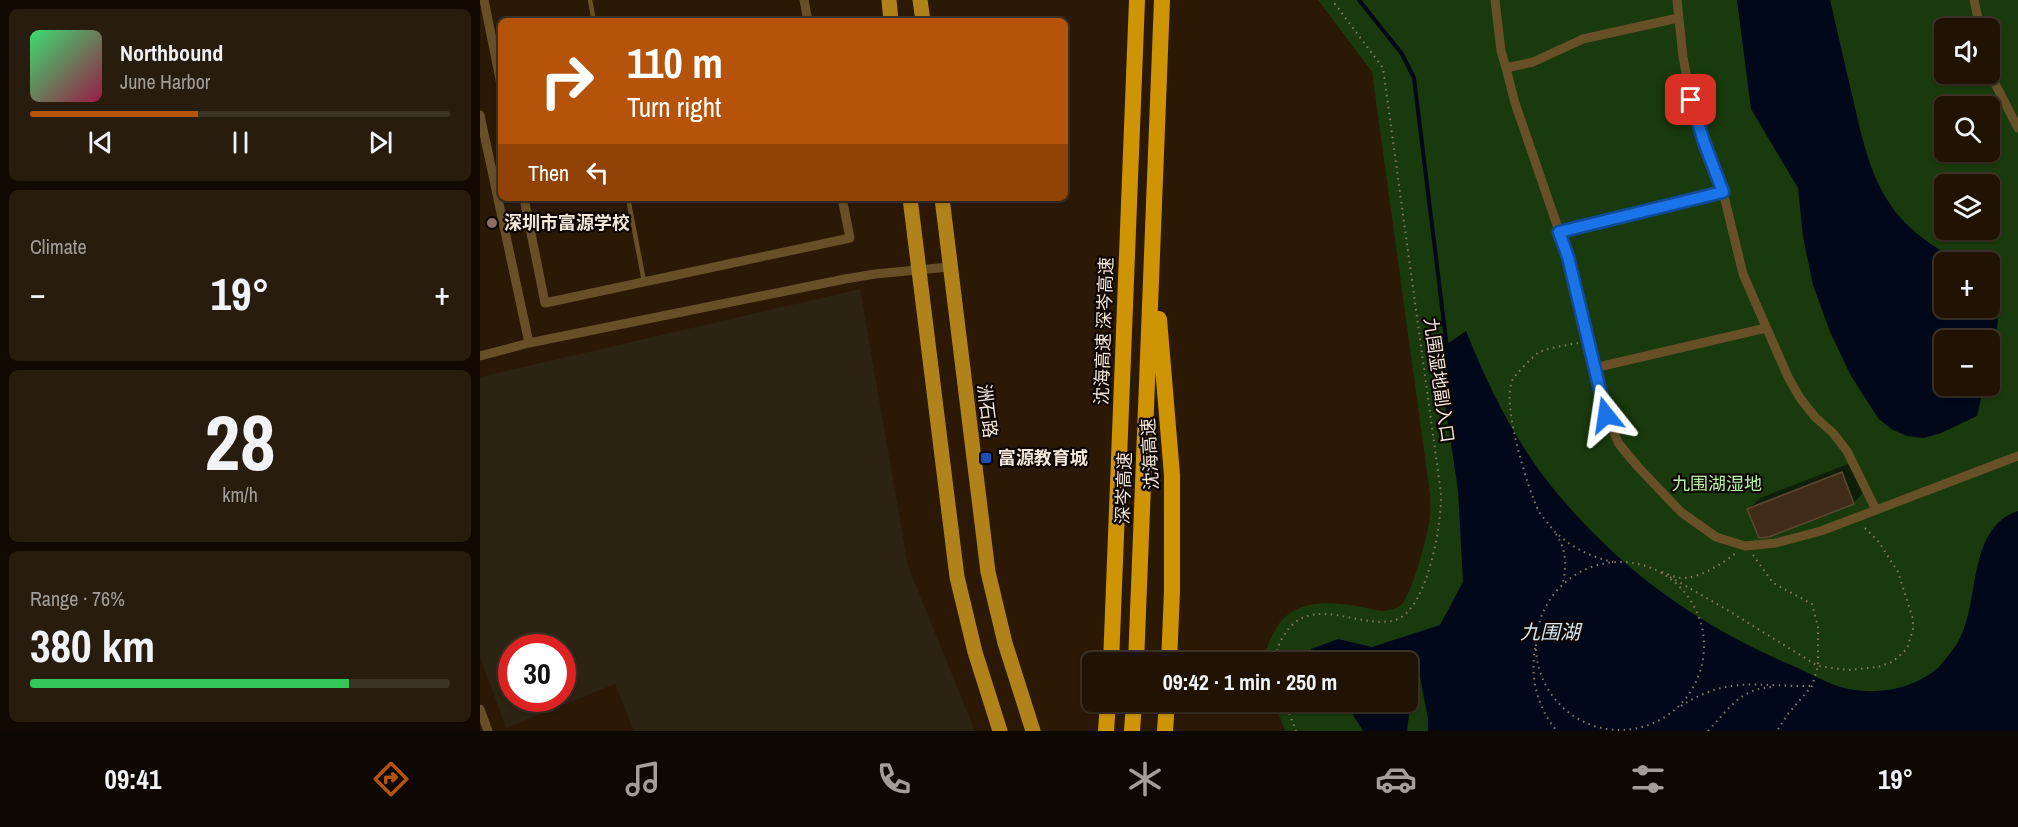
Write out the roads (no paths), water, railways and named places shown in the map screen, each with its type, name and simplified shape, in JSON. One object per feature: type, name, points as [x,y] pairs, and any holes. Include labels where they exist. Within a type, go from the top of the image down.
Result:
[{"type":"highway","name":"沈海高速 深岑高速","points":[[1111,652],[1137,0]]},
{"type":"highway","points":[[1153,243],[1162,0]]},
{"type":"highway","name":"深岑高速","points":[[1136,652],[1153,243]]},
{"type":"highway","name":"沈海高速","points":[[1153,243],[1172,475],[1172,591],[1169,652]]},
{"type":"highway","points":[[1106,731],[1107,712]]},
{"type":"highway","points":[[1132,731],[1133,712]]},
{"type":"highway","points":[[1165,731],[1166,712]]},
{"type":"main road","points":[[889,0],[891,18]]},
{"type":"main road","points":[[920,0],[922,18]]},
{"type":"main road","points":[[910,201],[957,578],[975,652],[1000,731]]},
{"type":"main road","name":"洲石路","points":[[942,201],[988,572],[1005,643],[1033,731]]},
{"type":"street","points":[[484,0],[498,69]]},
{"type":"street","points":[[804,0],[807,18]]},
{"type":"street","points":[[1495,0],[1501,51],[1515,104],[1568,257],[1587,341],[1611,424],[1619,444],[1682,512],[1716,537],[1746,546],[1776,543],[1821,531],[2018,456]]},
{"type":"street","points":[[1677,0],[1683,57],[1691,100],[1723,192],[1743,274],[1788,377],[1800,398],[1815,417],[1833,433],[1847,451],[1875,510]]},
{"type":"street","points":[[1974,0],[1978,18]]},
{"type":"street","points":[[1506,68],[1533,62],[1583,39],[1678,18]]},
{"type":"street","points":[[1995,84],[2018,128]]},
{"type":"street","points":[[480,115],[498,197]]},
{"type":"street","points":[[1559,232],[1723,192]]},
{"type":"street","points":[[499,201],[530,343]]},
{"type":"street","points":[[525,201],[545,303],[850,238],[843,201]]},
{"type":"street","points":[[480,356],[530,343],[852,278],[949,267]]},
{"type":"street","points":[[1594,368],[1767,328]]},
{"type":"street","points":[[480,709],[488,731]]},
{"type":"lane","points":[[590,0],[593,18]]},
{"type":"lane","points":[[629,201],[644,282]]},
{"type":"water","points":[[1737,0],[1830,0],[1860,127],[1875,176],[1898,215],[1915,232],[1945,252],[1934,252],[1934,318],[1998,318],[1997,330],[1934,330],[1934,396],[1982,396],[1977,416],[1941,433],[1924,438],[1907,436],[1891,429],[1878,418],[1851,376],[1830,332],[1813,285],[1803,237],[1798,188],[1751,109]]},
{"type":"water","name":"九围湖","points":[[1466,331],[1494,394],[1528,455],[1581,521],[1635,571],[1663,593],[1724,632],[1838,686],[1870,691],[1895,689],[1918,681],[1939,667],[1958,642],[1965,626],[1977,568],[1990,533],[2001,520],[2018,511],[2018,731],[1428,731],[1428,719],[1418,672],[1418,652],[1311,652],[1311,649],[1338,639],[1372,647],[1440,625],[1463,582],[1458,490],[1437,351]]},
{"type":"water","name":"九围湖","points":[[1351,712],[1409,712],[1407,731],[1363,731]]},
{"type":"waterway","points":[[1359,0],[1402,54],[1414,78],[1447,348]]},
{"type":"place","name":"深圳市富源学校","points":[[492,223]]},
{"type":"place","name":"富源教育城","points":[[986,458]]},
{"type":"park label","name":"九围湖湿地","points":[[1717,484]]}]
